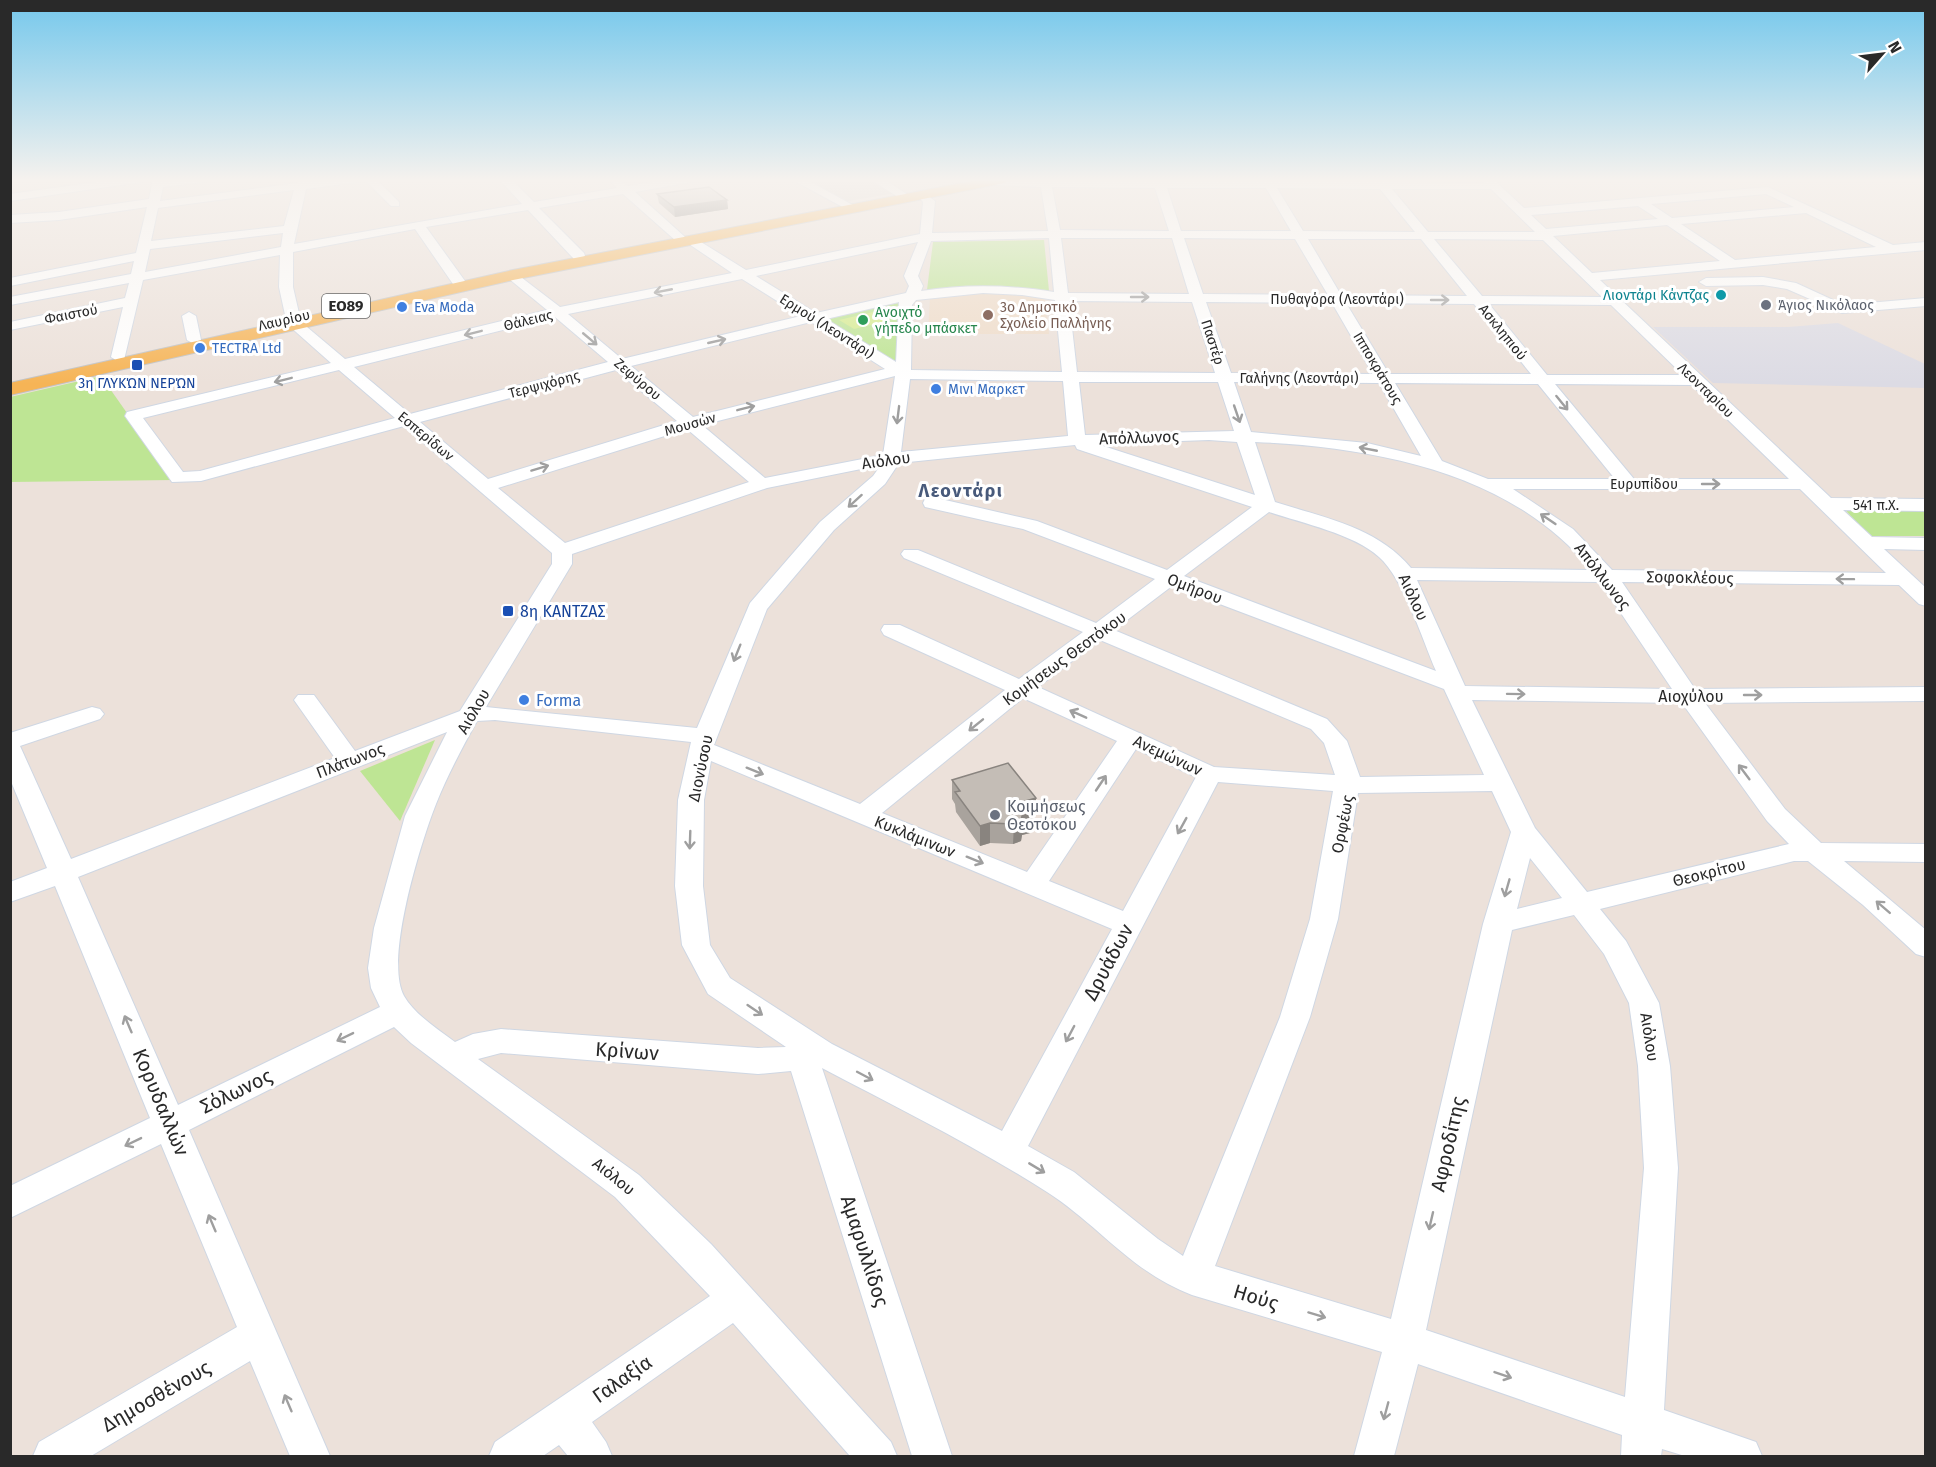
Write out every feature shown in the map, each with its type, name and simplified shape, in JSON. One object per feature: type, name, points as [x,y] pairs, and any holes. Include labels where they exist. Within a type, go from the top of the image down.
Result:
[{"type":"main road","name":"Λαυρίου","points":[[10,389],[458,281],[629,247]]},
{"type":"main road","name":"Λαυρίου","points":[[10,382],[194,340],[640,247]]},
{"type":"street","points":[[119,357],[144,247]]},
{"type":"street","points":[[10,282],[166,247]]},
{"type":"street","points":[[286,247],[284,272],[293,321]]},
{"type":"street","points":[[10,301],[303,247]]},
{"type":"street","points":[[434,247],[458,281]]},
{"type":"street","points":[[571,247],[579,256]]},
{"type":"street","name":"Ερμού (Λεοντάρι)","points":[[700,247],[901,372]]},
{"type":"street","name":"Θάλειας","points":[[177,478],[133,416],[558,312],[875,247]]},
{"type":"street","points":[[893,458],[905,304],[912,296],[917,283],[911,276],[922,247]]},
{"type":"street","points":[[1056,247],[1068,376],[1077,440]]},
{"type":"street","name":"Παστέρ","points":[[1181,247],[1268,505]]},
{"type":"street","name":"Ιπποκράτους","points":[[1306,247],[1435,465]]},
{"type":"street","name":"Ασκληπιού","points":[[1434,247],[1629,484]]},
{"type":"street","name":"Λεονταρίου","points":[[1559,247],[1589,277],[1613,294],[1696,380],[1926,600]]},
{"type":"street","points":[[1706,247],[1732,264]]},
{"type":"street","points":[[1589,277],[1909,247]]},
{"type":"street","name":"Ζεφύρου","points":[[513,275],[762,484]]},
{"type":"street","points":[[1696,283],[1753,281],[1791,286],[1842,309],[1926,302]]},
{"type":"street","name":"Πυθαγόρα (Λεοντάρι)","points":[[912,296],[972,289],[1039,292],[1061,297],[1477,300],[1613,294]]},
{"type":"street","name":"Τερψιχόρης","points":[[177,478],[201,477],[619,364],[912,296]]},
{"type":"street","name":"Φαιστού","points":[[10,326],[132,301]]},
{"type":"street","points":[[189,316],[194,340]]},
{"type":"street","name":"Εσπερίδων","points":[[293,321],[562,551]]},
{"type":"street","name":"Γαλήνης (Λεοντάρι)","points":[[901,372],[934,377],[1696,380]]},
{"type":"street","name":"Μουσών","points":[[484,486],[690,423],[901,372]]},
{"type":"street","name":"Απόλλωνος","points":[[1077,440],[1244,436],[1354,447],[1435,465],[1484,484],[1552,521],[1577,543],[1606,576],[1688,696],[1776,815],[1815,852],[1884,908],[1926,947]]},
{"type":"street","name":"Αιόλου","points":[[877,1456],[698,1257],[627,1186],[422,1034],[398,1011],[386,988],[382,958],[407,848],[430,788],[470,715],[562,564],[562,551],[762,484],[893,458],[1077,440],[1082,444],[1366,540],[1392,557],[1404,574],[1455,689],[1524,831],[1616,948],[1644,1003],[1654,1066],[1661,1168],[1642,1439]]},
{"type":"street","name":"Διονύσου","points":[[809,1053],[718,986],[696,945],[689,886],[691,800],[703,742],[757,607],[827,526],[879,480],[893,458]]},
{"type":"street","name":"Ευρυπίδου","points":[[1484,484],[1804,484]]},
{"type":"street","name":"Ομήρου","points":[[932,503],[1011,519],[1455,689]]},
{"type":"street","name":"541 π.Χ.","points":[[1826,504],[1926,505]]},
{"type":"street","name":"Κομήσεως Θεοτόκου","points":[[863,815],[1022,688],[1172,579],[1268,505]]},
{"type":"street","points":[[1866,543],[1926,544]]},
{"type":"street","name":"Ορφέως","points":[[911,554],[1286,707],[1318,724],[1335,741],[1340,750],[1349,784],[1324,919],[1295,1017],[1192,1278]]},
{"type":"street","name":"Σοφοκλέους","points":[[1404,574],[1904,579]]},
{"type":"street","name":"Ανεμώνων","points":[[892,630],[1210,774],[1349,784],[1501,783]]},
{"type":"street","name":"Αιοχύλου","points":[[1455,689],[1688,696],[1926,694]]},
{"type":"street","points":[[306,700],[349,760]]},
{"type":"street","name":"Πλάτωνος","points":[[10,893],[470,715],[495,713],[703,742]]},
{"type":"street","points":[[10,741],[92,714]]},
{"type":"street","points":[[1033,884],[1131,738]]},
{"type":"street","name":"Κυκλάμινων","points":[[703,742],[863,815],[1128,924]]},
{"type":"street","name":"Κορυδαλλών","points":[[10,748],[310,1456]]},
{"type":"street","name":"Δρυάδων","points":[[1008,1151],[1210,774]]},
{"type":"street","name":"Αφροδίτης","points":[[1374,1456],[1404,1341],[1497,924],[1524,831]]},
{"type":"street","name":"Θεοκρίτου","points":[[1497,924],[1777,855],[1815,852],[1926,853]]},
{"type":"street","name":"Σόλωνος","points":[[10,1203],[398,1011]]},
{"type":"street","name":"Κρίνων","points":[[455,1058],[473,1046],[501,1041],[758,1061],[809,1053]]},
{"type":"street","name":"Ηούς","points":[[809,1053],[1008,1151],[1062,1184],[1163,1264],[1192,1278],[1404,1341],[1642,1439],[1742,1456]]},
{"type":"street","name":"Αμαρυλλίδος","points":[[809,1053],[932,1456]]},
{"type":"street","name":"Γαλαξία","points":[[509,1456],[735,1300]]},
{"type":"street","name":"Δημοσθένους","points":[[53,1456],[259,1335]]},
{"type":"street","points":[[565,1419],[592,1456]]},
{"type":"shaded area","name":"3ο Δημοτικό Σχολείο Παλλήνης","points":[[979,292],[1044,296],[1049,334],[928,334],[930,297]]},
{"type":"shaded area","points":[[1838,323],[1925,364],[1925,388],[1713,383],[1653,327],[1788,327]]},
{"type":"green space","points":[[932,247],[1045,247],[1049,291],[927,290]]},
{"type":"green space","points":[[911,300],[896,361],[869,349],[821,320]]},
{"type":"green space","name":"Ανοιχτό γήπεδο μπάσκετ","points":[[873,312],[888,321],[854,329],[839,320]]},
{"type":"green space","points":[[101,376],[174,480],[11,482],[10,397]]},
{"type":"green space","points":[[1838,502],[1925,502],[1925,536],[1869,536]]},
{"type":"green space","points":[[435,740],[400,821],[360,771]]},
{"type":"building","points":[[1008,763],[1036,798],[1022,802],[1031,813],[1022,816],[1021,821],[1014,824],[990,823],[980,826],[955,792],[960,791],[952,780]]},
{"type":"place","name":"Λιοντάρι Κάντζας","points":[[1721,295]]},
{"type":"place","name":"Άγιος Νικόλαος","points":[[1766,305]]},
{"type":"place","name":"Eva Moda","points":[[402,307]]},
{"type":"place","name":"3ο Δημοτικό Σχολείο Παλλήνης","points":[[988,315]]},
{"type":"place","name":"Ανοιχτό γήπεδο μπάσκετ","points":[[863,320]]},
{"type":"place","name":"TECTRA Ltd","points":[[200,348]]},
{"type":"place","name":"3η ΓΛΥΚΏΝ ΝΕΡΏΝ","points":[[137,365]]},
{"type":"place","name":"Μινι Μαρκετ","points":[[936,389]]},
{"type":"place","name":"8η ΚΑΝΤΖΑΣ","points":[[508,611]]},
{"type":"place","name":"Forma","points":[[524,700]]},
{"type":"place","name":"Κοιμήσεως Θεοτόκου","points":[[995,815]]},
{"type":"district","name":"Λεοντάρι","points":[[961,491]]}]
